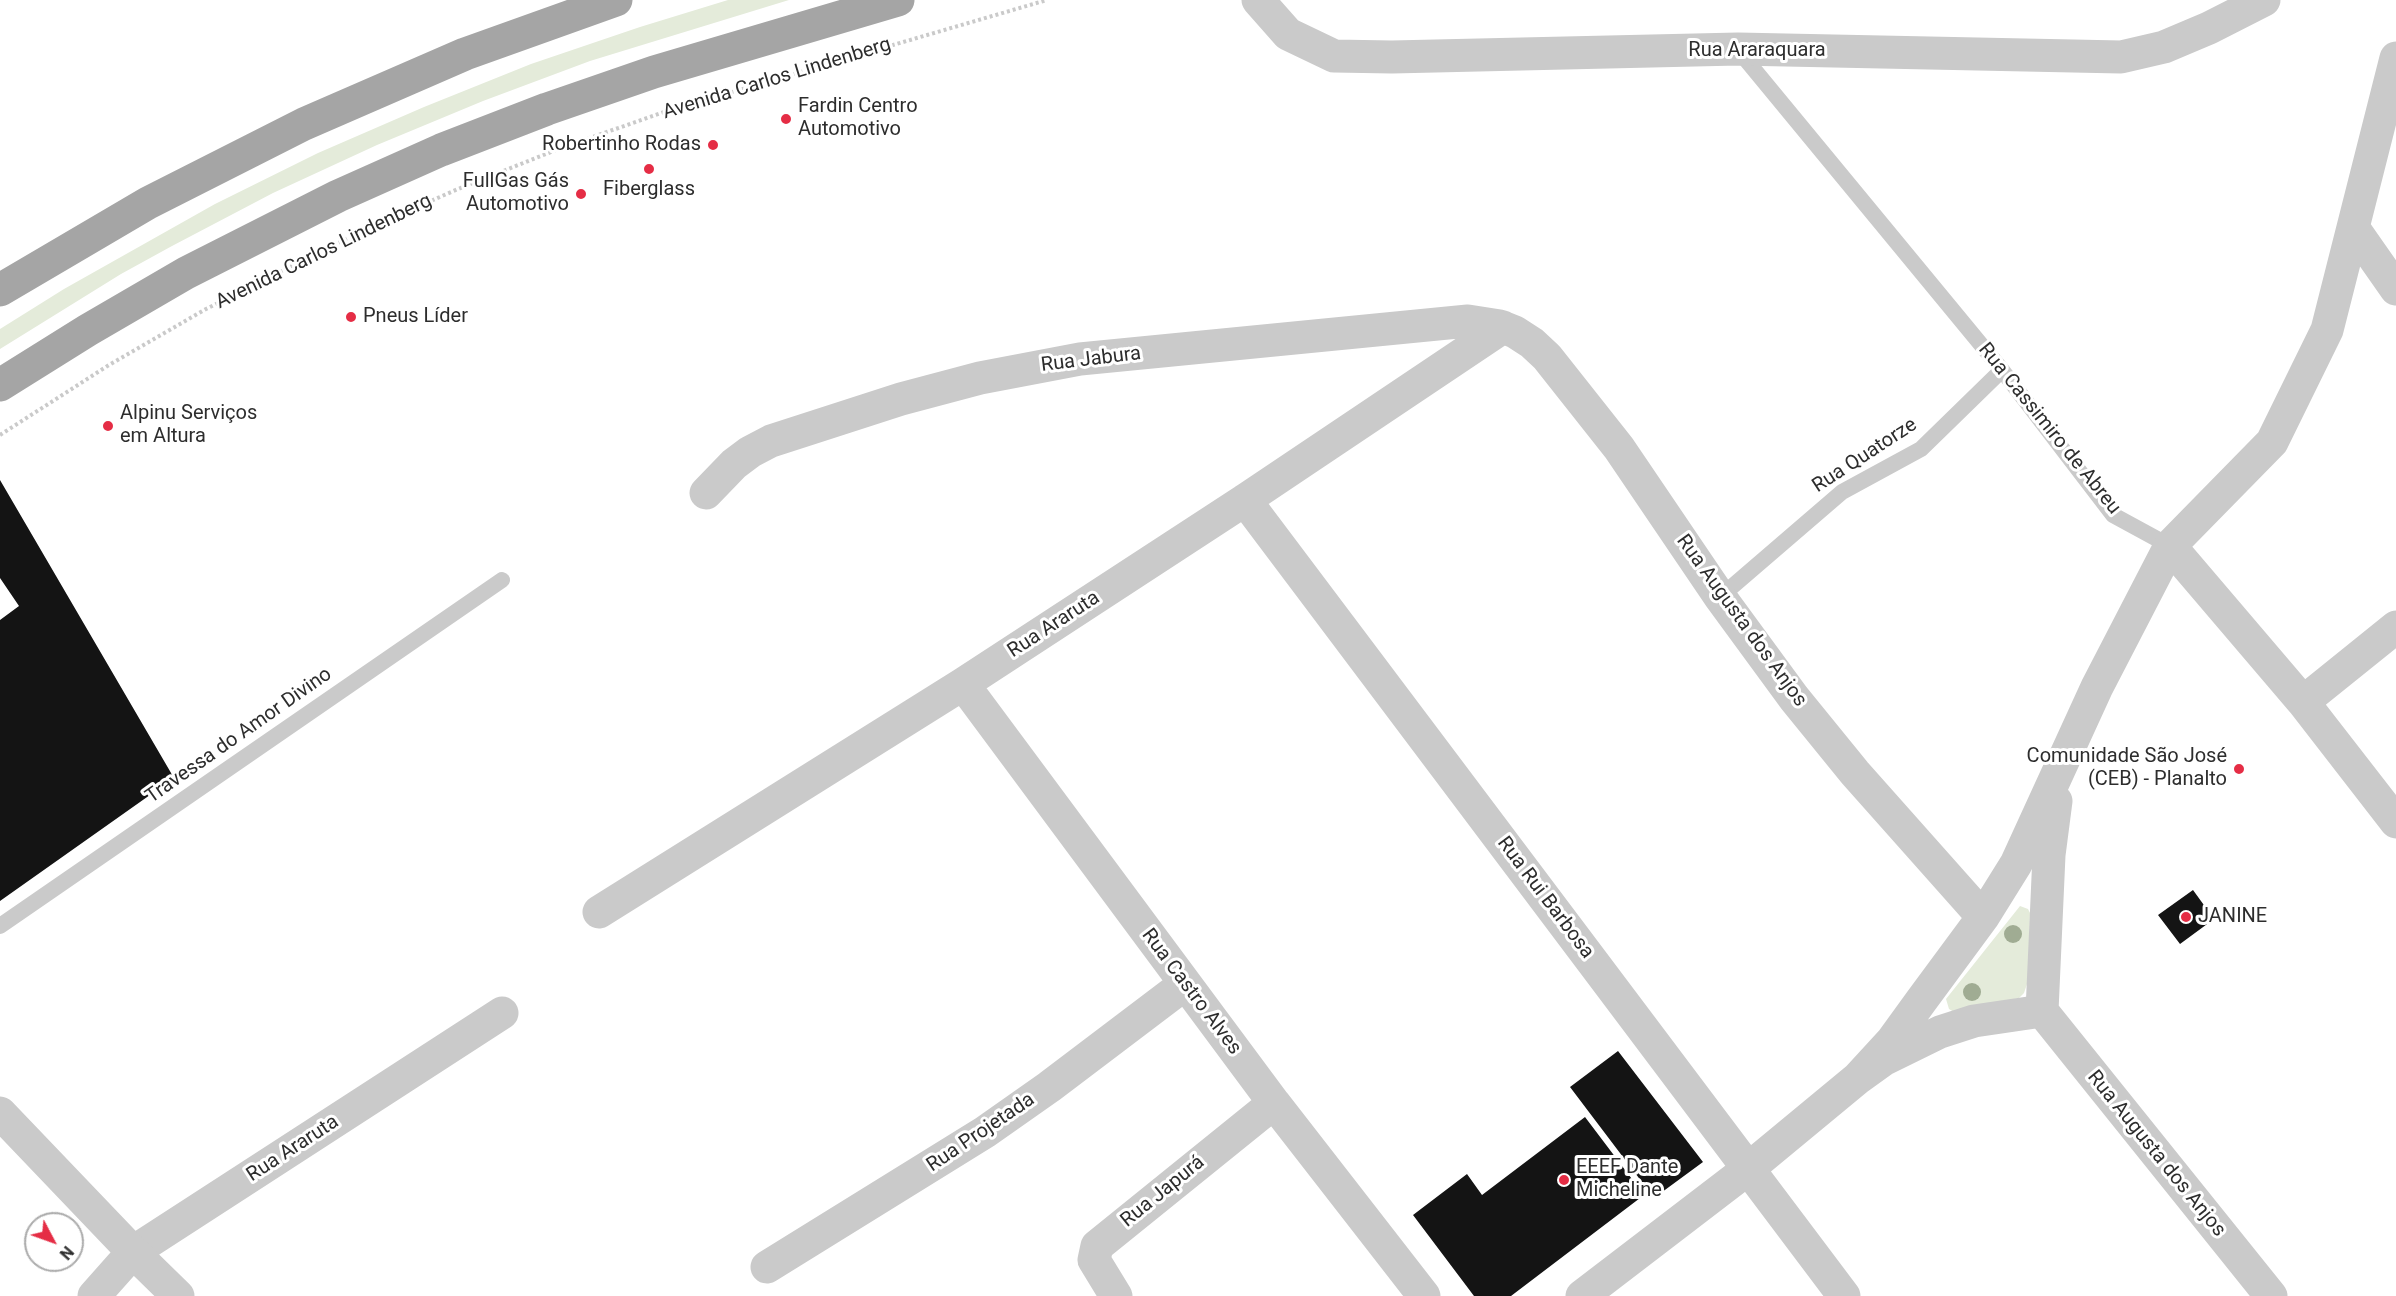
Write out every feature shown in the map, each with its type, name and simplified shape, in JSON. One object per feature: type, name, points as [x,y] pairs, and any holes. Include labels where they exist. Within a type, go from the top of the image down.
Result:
[{"type":"main road","points":[[0,290],[148,202],[304,123],[476,50],[616,0]]},
{"type":"main road","name":"Avenida Carlos Lindenberg","points":[[0,385],[196,267],[338,196],[431,154],[632,79],[898,0]]},
{"type":"street","name":"Rua Araraquara","points":[[1258,0],[1288,34],[1334,56],[1404,57],[1738,49],[2121,57],[2164,47],[2209,28],[2264,0]]},
{"type":"street","points":[[1858,1078],[1892,1041],[1983,917],[2016,864],[2097,687],[2170,546],[2272,442],[2327,330],[2396,58]]},
{"type":"street","points":[[2354,229],[2396,289]]},
{"type":"street","name":"Rua Jabura","points":[[706,493],[734,464],[771,441],[940,388],[1030,367],[1080,359],[1468,321],[1503,327]]},
{"type":"street","name":"Rua Araruta","points":[[599,912],[963,684],[1245,500],[1503,327]]},
{"type":"street","name":"Rua Augusta dos Anjos","points":[[1503,327],[1532,343],[1547,357],[1619,448],[1720,597],[1794,698],[1855,773],[1983,917]]},
{"type":"street","name":"Rua Rui Barbosa","points":[[1245,500],[1844,1296]]},
{"type":"street","name":"Rua Cassimiro de Abreu","points":[[2170,546],[2303,702],[2396,822]]},
{"type":"street","points":[[2303,702],[2396,627]]},
{"type":"street","name":"Rua Castro Alves","points":[[963,684],[1274,1103],[1424,1296]]},
{"type":"street","points":[[1582,1296],[1748,1169],[1883,1060],[1941,1032],[1974,1021],[2042,1011],[2049,855],[2055,804],[2067,754]]},
{"type":"street","points":[[2006,879],[2024,877],[2032,881],[2045,897],[2046,908]]},
{"type":"street","name":"Rua Projetada","points":[[767,1267],[985,1132],[1049,1087],[1185,984]]},
{"type":"street","points":[[1921,1001],[1921,1016],[1932,1029],[1941,1032]]},
{"type":"street","name":"Rua Augusta dos Anjos","points":[[2042,1011],[2271,1296]]},
{"type":"street","name":"Rua Araruta","points":[[94,1296],[133,1252],[502,1013]]},
{"type":"street","name":"Rua Japurá","points":[[1116,1296],[1094,1260],[1097,1246],[1274,1103]]},
{"type":"street","points":[[0,1113],[178,1296]]},
{"type":"lane","name":"Rua Cassimiro de Abreu","points":[[1738,49],[2002,370],[2113,515],[2170,546]]},
{"type":"lane","name":"Rua Quatorze","points":[[1720,597],[1842,492],[1921,449],[2002,370]]},
{"type":"lane","name":"Travessa do Amor Divino","points":[[0,926],[502,580]]},
{"type":"path","name":"Avenida Carlos Lindenberg","points":[[0,435],[100,371],[206,309],[345,239],[458,189],[561,148],[667,111],[1047,0]]},
{"type":"green space","points":[[728,0],[789,0],[590,61],[483,101],[377,145],[273,193],[172,246],[121,274],[0,349],[0,329],[64,289],[215,204],[318,153],[531,64]]},
{"type":"green space","points":[[2020,906],[2028,909],[2030,913],[2028,981],[2024,993],[2019,998],[1954,1012],[1949,1009],[1946,999]]},
{"type":"building","points":[[0,480],[174,778],[0,901],[0,620],[19,606],[0,578]]},
{"type":"building","name":"JANINE","points":[[2193,890],[2214,919],[2180,944],[2158,915]]},
{"type":"building","points":[[1618,1051],[1703,1162],[1654,1198],[1570,1087]]},
{"type":"building","points":[[1585,1117],[1644,1195],[1511,1296],[1474,1296],[1413,1215],[1467,1174],[1482,1195]]},
{"type":"place","name":"Fardin Centro Automotivo","points":[[786,119]]},
{"type":"place","name":"Robertinho Rodas","points":[[713,145]]},
{"type":"place","name":"Fiberglass","points":[[649,169]]},
{"type":"place","name":"FullGas Gás Automotivo","points":[[581,194]]},
{"type":"place","name":"Pneus Líder","points":[[351,317]]},
{"type":"place","name":"Alpinu Serviços em Altura","points":[[108,426]]},
{"type":"place","name":"Comunidade São José (CEB) - Planalto","points":[[2239,769]]},
{"type":"place","name":"JANINE","points":[[2186,917]]},
{"type":"place","name":"EEEF Dante Micheline","points":[[1564,1180]]}]
